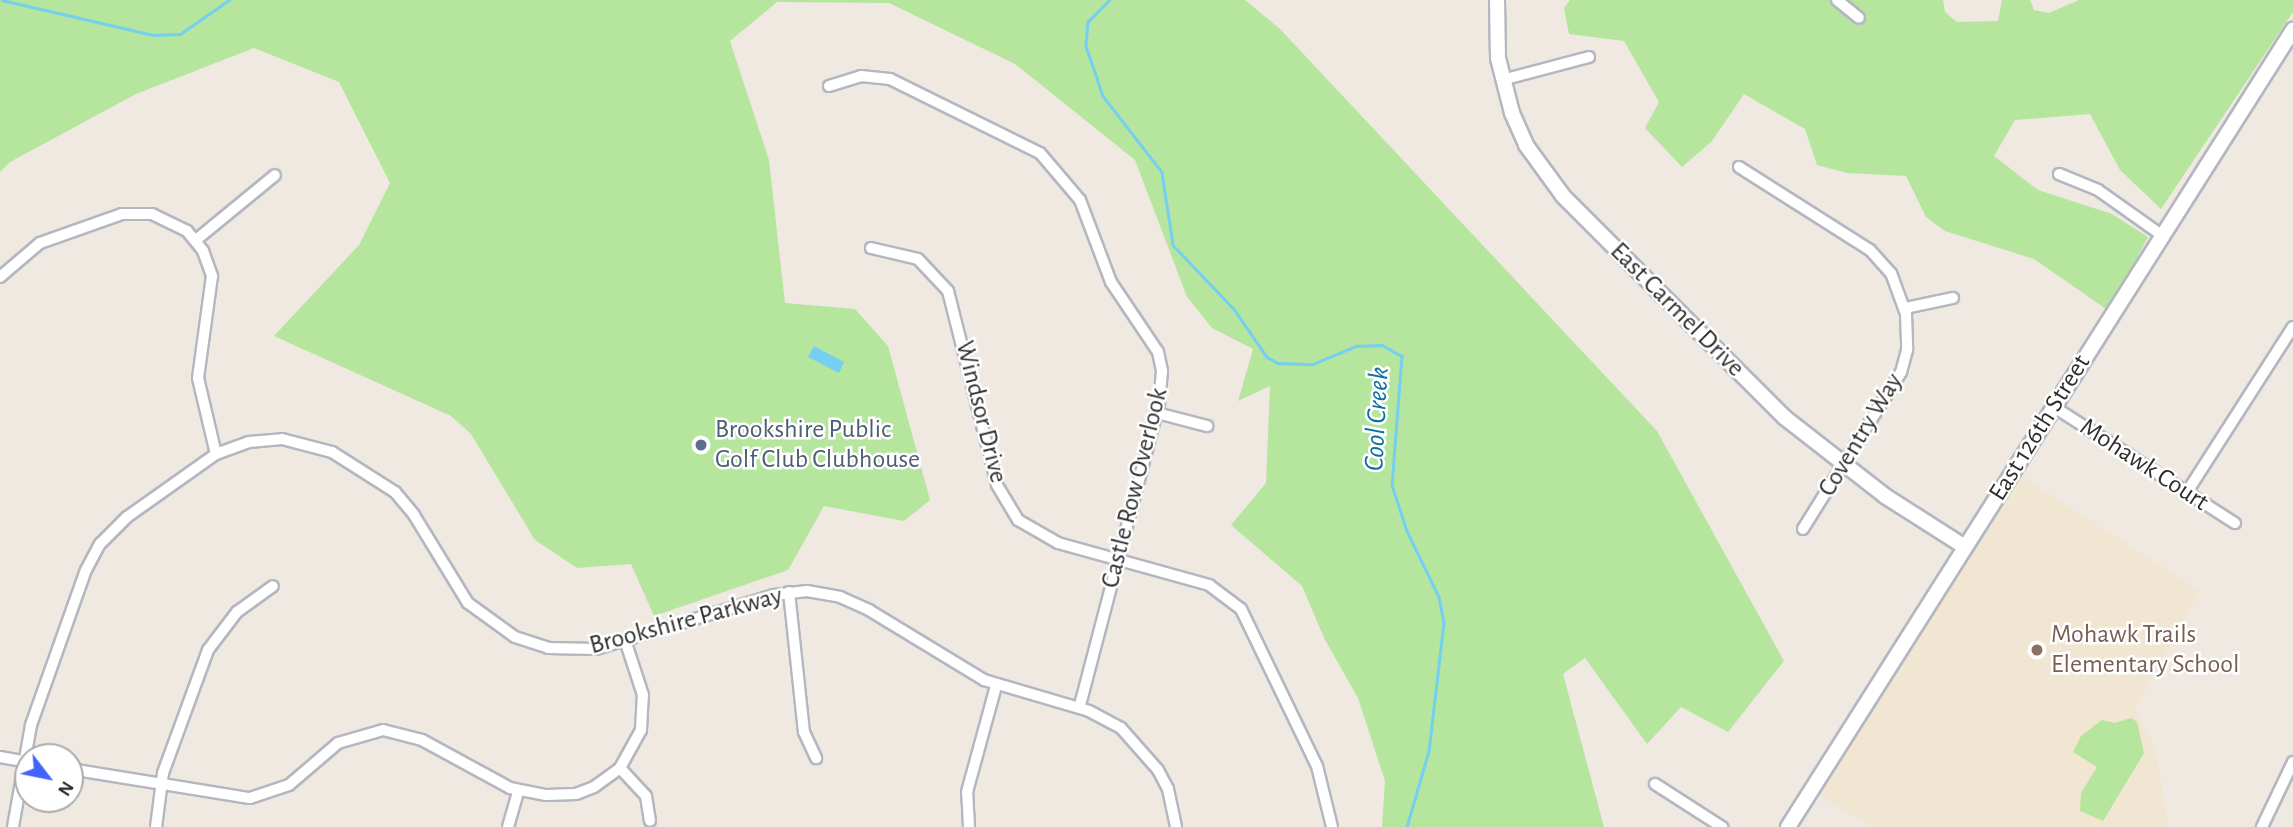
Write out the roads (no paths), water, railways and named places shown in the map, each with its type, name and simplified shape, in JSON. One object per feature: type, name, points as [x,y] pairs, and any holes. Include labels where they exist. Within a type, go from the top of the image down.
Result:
[{"type":"street","name":"East Carmel Drive","points":[[1497,0],[1495,33],[1502,80],[1526,145],[1563,196],[1784,417],[1844,466],[1965,547]]},
{"type":"street","points":[[1837,0],[1859,18]]},
{"type":"street","name":"East 126th Street","points":[[1788,827],[2293,30]]},
{"type":"street","points":[[1502,80],[1589,57]]},
{"type":"street","name":"Castle Row Overlook","points":[[830,86],[862,76],[890,79],[1010,135],[1046,158],[1080,200],[1111,282],[1158,352],[1162,383],[1157,413],[1079,708]]},
{"type":"street","name":"Coventry Way","points":[[1739,167],[1870,250],[1891,273],[1905,308],[1908,332],[1900,372],[1803,529]]},
{"type":"street","points":[[2059,174],[2098,190],[2163,236]]},
{"type":"street","points":[[196,240],[275,175]]},
{"type":"street","points":[[0,277],[40,243],[122,214],[164,218],[196,240],[213,285],[198,378],[216,454]]},
{"type":"street","name":"Windsor Drive","points":[[871,248],[914,257],[948,291],[997,485],[1012,514],[1041,537],[1209,585],[1241,610],[1317,766],[1332,827]]},
{"type":"street","points":[[1905,308],[1953,298]]},
{"type":"street","points":[[2187,492],[2293,327]]},
{"type":"street","name":"Mohawk Court","points":[[2054,407],[2235,523]]},
{"type":"street","points":[[1157,413],[1207,426]]},
{"type":"street","name":"Brookshire Parkway","points":[[30,743],[38,703],[100,544],[127,517],[216,454],[271,439],[295,440],[332,452],[395,492],[414,515],[457,589],[490,622],[548,648],[584,650],[626,643],[789,592],[828,594],[860,605],[996,686],[1079,708],[1121,727],[1144,749],[1168,789],[1176,827]]},
{"type":"street","points":[[156,827],[162,785],[208,650],[237,612],[273,586]]},
{"type":"street","points":[[789,592],[804,732],[817,758]]},
{"type":"street","points":[[84,771],[232,797],[268,794],[298,779],[338,743],[383,730],[422,740],[483,776],[518,791],[576,794],[594,787],[620,768],[637,742],[643,721],[643,695],[626,643]]},
{"type":"street","points":[[969,827],[967,792],[996,686]]},
{"type":"street","points":[[2262,827],[2293,762]]},
{"type":"street","points":[[620,768],[646,796],[650,821]]},
{"type":"street","points":[[1655,785],[1722,827]]},
{"type":"street","points":[[508,827],[518,791]]},
{"type":"water","points":[[814,346],[844,362],[839,373],[808,357]]},
{"type":"waterway","name":"Cool Creek","points":[[2,0],[154,35],[180,34],[229,0]]},
{"type":"waterway","name":"Cool Creek","points":[[1110,0],[1088,22],[1086,46],[1103,96],[1162,172],[1173,245],[1234,309],[1267,357],[1278,363],[1313,364],[1356,346],[1382,345],[1402,356],[1392,485],[1407,531],[1439,597],[1444,622],[1429,751],[1407,827]]},
{"type":"place","name":"Brookshire Public Golf Club Clubhouse","points":[[701,445]]},
{"type":"place","name":"Mohawk Trails Elementary School","points":[[2037,650]]}]
